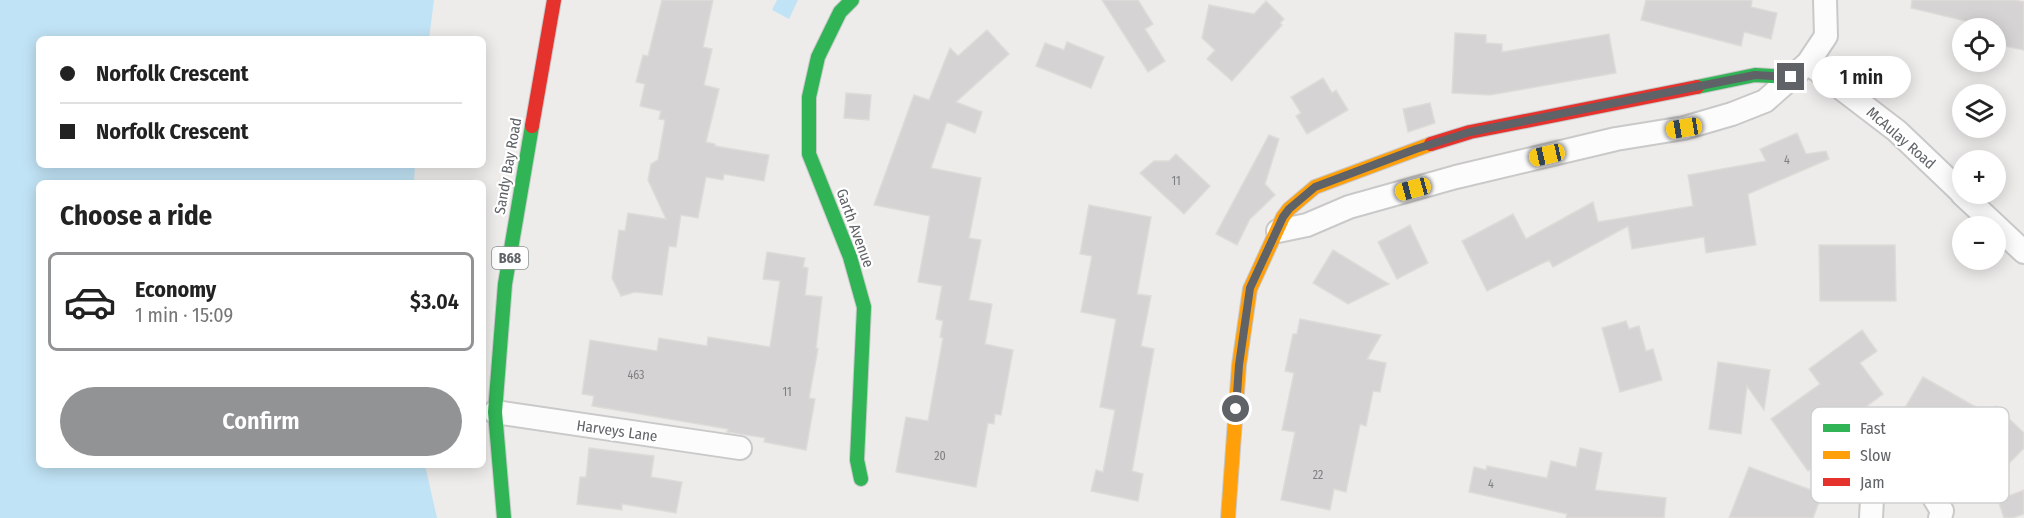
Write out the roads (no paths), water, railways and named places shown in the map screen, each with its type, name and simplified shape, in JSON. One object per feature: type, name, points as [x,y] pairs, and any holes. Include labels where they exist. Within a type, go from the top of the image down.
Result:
[{"type":"street","name":"Sandy Bay Road","points":[[504,518],[495,412],[505,284],[554,0]]},
{"type":"street","name":"Garth Avenue","points":[[852,0],[840,12],[818,57],[809,97],[809,154],[850,257],[864,307],[857,460],[861,479]]},
{"type":"street","points":[[1278,231],[1307,225],[1349,207],[1456,177],[1616,139],[1684,128],[1732,114],[1765,101],[1800,70],[1826,36],[1825,0]]},
{"type":"street","points":[[1228,518],[1239,365],[1250,288],[1283,217],[1315,187],[1416,149],[1470,132],[1755,75],[1800,70]]},
{"type":"street","name":"McAulay Road","points":[[1800,70],[1897,131],[1952,183]]},
{"type":"street","name":"McAulay Road","points":[[1974,204],[2024,252]]},
{"type":"street","name":"Harveys Lane","points":[[495,412],[740,448]]},
{"type":"street","points":[[1871,518],[1872,503]]},
{"type":"street","points":[[1937,503],[1942,511],[1940,518]]},
{"type":"water","points":[[0,0],[434,0],[429,36],[36,36],[36,168],[415,168],[414,180],[36,180],[36,468],[426,468],[437,518],[0,518]]},
{"type":"water","points":[[777,0],[798,0],[789,19],[772,10]]}]
